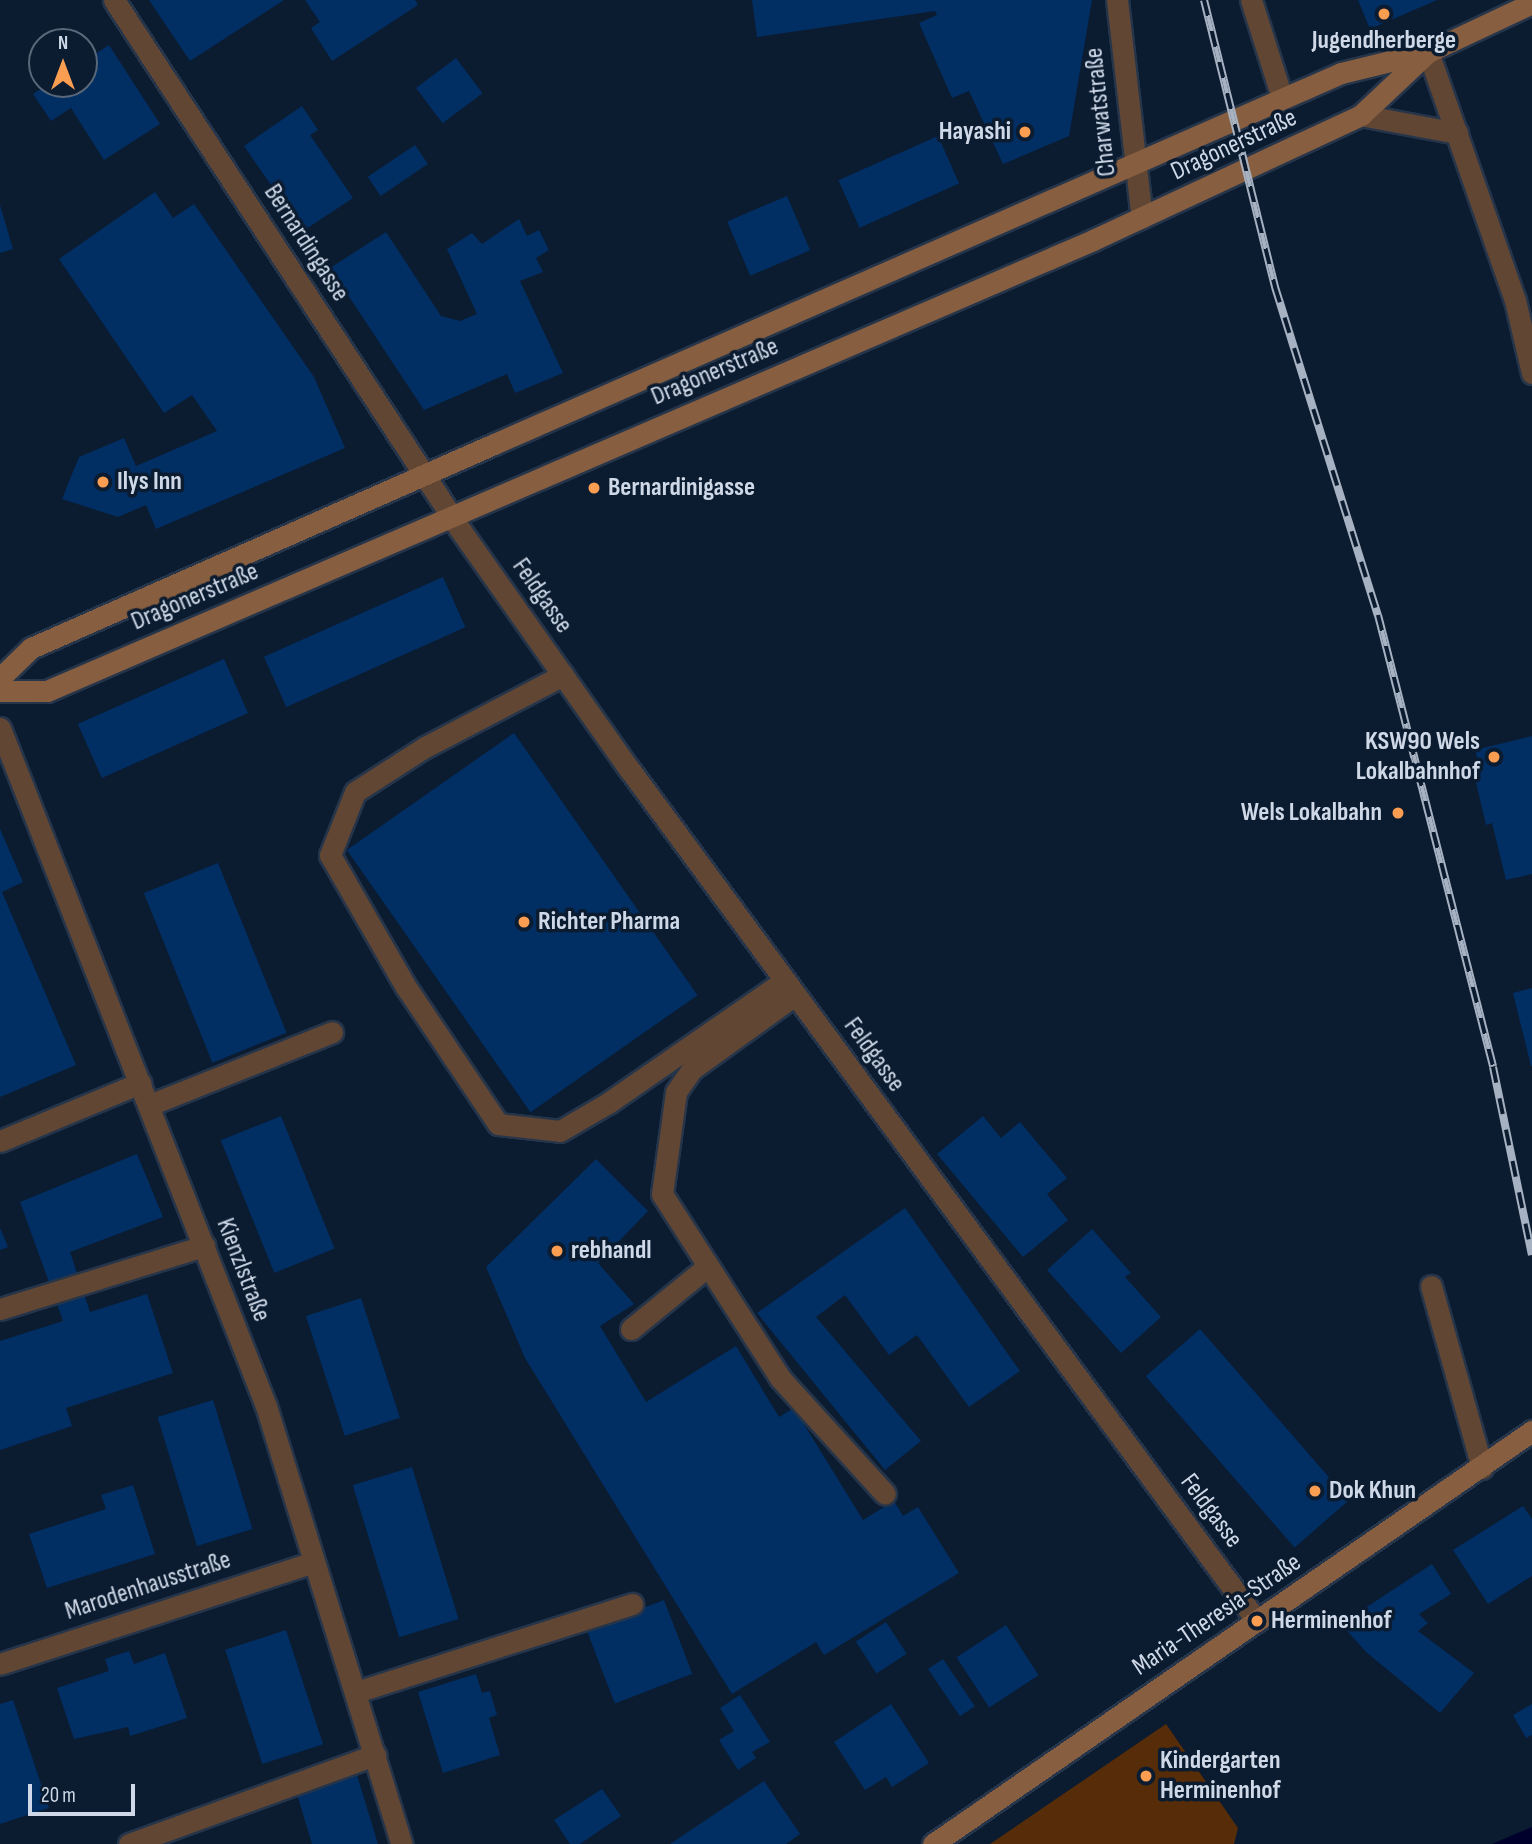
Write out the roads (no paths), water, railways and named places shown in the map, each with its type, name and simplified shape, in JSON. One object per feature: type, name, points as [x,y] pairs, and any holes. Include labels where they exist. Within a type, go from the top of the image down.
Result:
[{"type":"main road","name":"Dragonerstraße","points":[[0,678],[31,648],[1282,98],[1341,73],[1428,52],[1532,3]]},
{"type":"main road","name":"Dragonerstraße","points":[[0,691],[47,691],[1142,218],[1361,115],[1428,52]]},
{"type":"main road","name":"Maria-Theresia-Straße","points":[[933,1844],[1532,1431]]},
{"type":"street","name":"Bernardingasse","points":[[114,0],[452,517]]},
{"type":"street","name":"Charwatstraße","points":[[1117,0],[1142,218]]},
{"type":"street","points":[[1251,0],[1282,98]]},
{"type":"street","points":[[1428,52],[1457,133],[1524,295],[1532,373]]},
{"type":"street","points":[[1361,115],[1457,133]]},
{"type":"street","name":"Feldgasse","points":[[452,517],[790,988],[1257,1621]]},
{"type":"street","points":[[563,675],[425,747],[355,792],[330,855],[406,987],[498,1124],[559,1131],[790,988]]},
{"type":"street","name":"Kienzlstraße","points":[[0,727],[267,1406],[402,1844]]},
{"type":"street","points":[[790,988],[692,1069],[676,1092],[662,1194],[780,1378],[885,1494]]},
{"type":"street","points":[[149,1104],[332,1032]]},
{"type":"street","points":[[0,1141],[140,1083]]},
{"type":"street","points":[[0,1309],[204,1246]]},
{"type":"street","points":[[631,1329],[708,1266]]},
{"type":"street","points":[[1431,1286],[1482,1468]]},
{"type":"street","name":"Marodenhausstraße","points":[[0,1664],[314,1562]]},
{"type":"street","points":[[356,1692],[632,1604]]},
{"type":"street","points":[[129,1844],[375,1755]]},
{"type":"water","points":[[1532,1827],[1532,1844],[1492,1844],[1499,1841]]},
{"type":"railway","points":[[1204,0],[1275,287],[1378,615],[1493,1067],[1532,1255]]},
{"type":"place","name":"Jugendherberge","points":[[1384,14]]},
{"type":"place","name":"Hayashi","points":[[1025,132]]},
{"type":"place","name":"Ilys Inn","points":[[103,482]]},
{"type":"place","name":"Bernardinigasse","points":[[594,488]]},
{"type":"place","name":"KSW90 Wels Lokalbahnhof","points":[[1494,757]]},
{"type":"place","name":"Wels Lokalbahn","points":[[1398,813]]},
{"type":"place","name":"Richter Pharma","points":[[524,922]]},
{"type":"place","name":"rebhandl","points":[[557,1251]]},
{"type":"place","name":"Dok Khun","points":[[1315,1491]]},
{"type":"place","name":"Herminenhof","points":[[1257,1621]]},
{"type":"place","name":"Kindergarten Herminenhof","points":[[1146,1776]]}]
